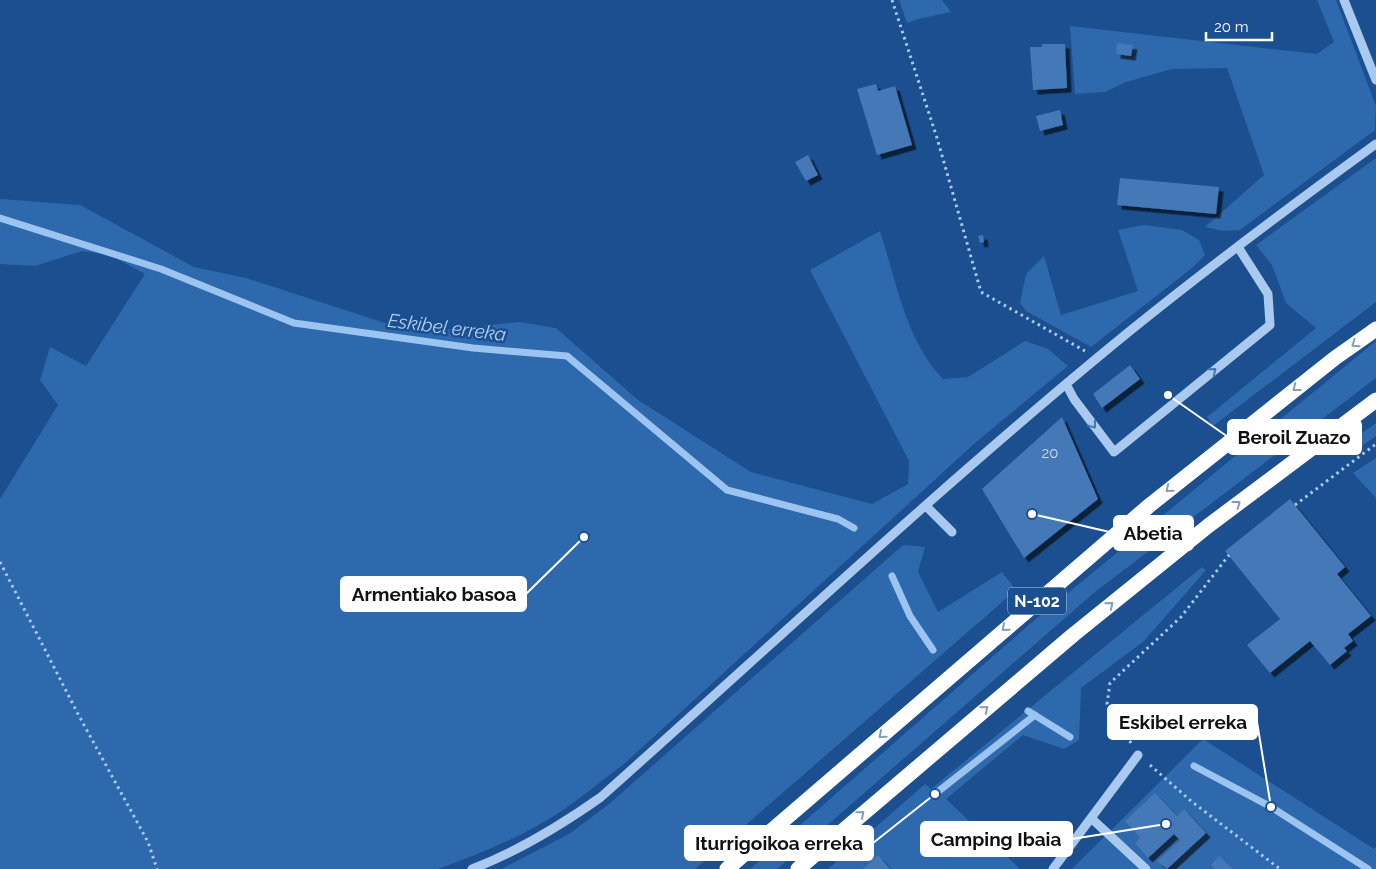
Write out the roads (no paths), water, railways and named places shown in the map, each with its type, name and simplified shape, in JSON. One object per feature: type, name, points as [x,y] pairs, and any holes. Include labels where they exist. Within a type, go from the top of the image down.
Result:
[{"type":"highway","name":"N-102","points":[[727,869],[1150,505],[1335,358],[1376,329]]},
{"type":"highway","name":"N-102","points":[[798,869],[1073,635],[1208,526],[1376,400]]},
{"type":"street","points":[[1344,0],[1376,80]]},
{"type":"street","points":[[472,869],[526,845],[563,824],[601,797],[926,506],[1066,384],[1238,247],[1376,144]]},
{"type":"street","points":[[1066,384],[1074,399],[1114,452],[1270,325],[1268,294],[1238,247]]},
{"type":"street","points":[[926,506],[952,532]]},
{"type":"street","points":[[1053,869],[1138,755]]},
{"type":"street","points":[[1091,818],[1146,869]]},
{"type":"waterway","name":"Eskibel erreka","points":[[0,218],[161,269],[294,323],[473,348],[567,356],[727,490],[838,519],[854,528]]},
{"type":"waterway","name":"Eskibel erreka","points":[[892,576],[910,616],[933,650]]},
{"type":"waterway","name":"Eskibel erreka","points":[[1028,711],[1070,737]]},
{"type":"waterway","points":[[935,794],[1035,715]]},
{"type":"waterway","name":"Eskibel erreka","points":[[1194,766],[1271,807],[1368,869]]},
{"type":"place","name":"Beroil Zuazo","points":[[1168,395]]},
{"type":"place","name":"Abetia","points":[[1032,514]]},
{"type":"place","name":"Armentiako basoa","points":[[584,537]]},
{"type":"place","name":"Iturrigoikoa erreka","points":[[935,794]]},
{"type":"place","name":"Eskibel erreka","points":[[1271,807]]},
{"type":"place","name":"Camping Ibaia","points":[[1166,824]]}]
